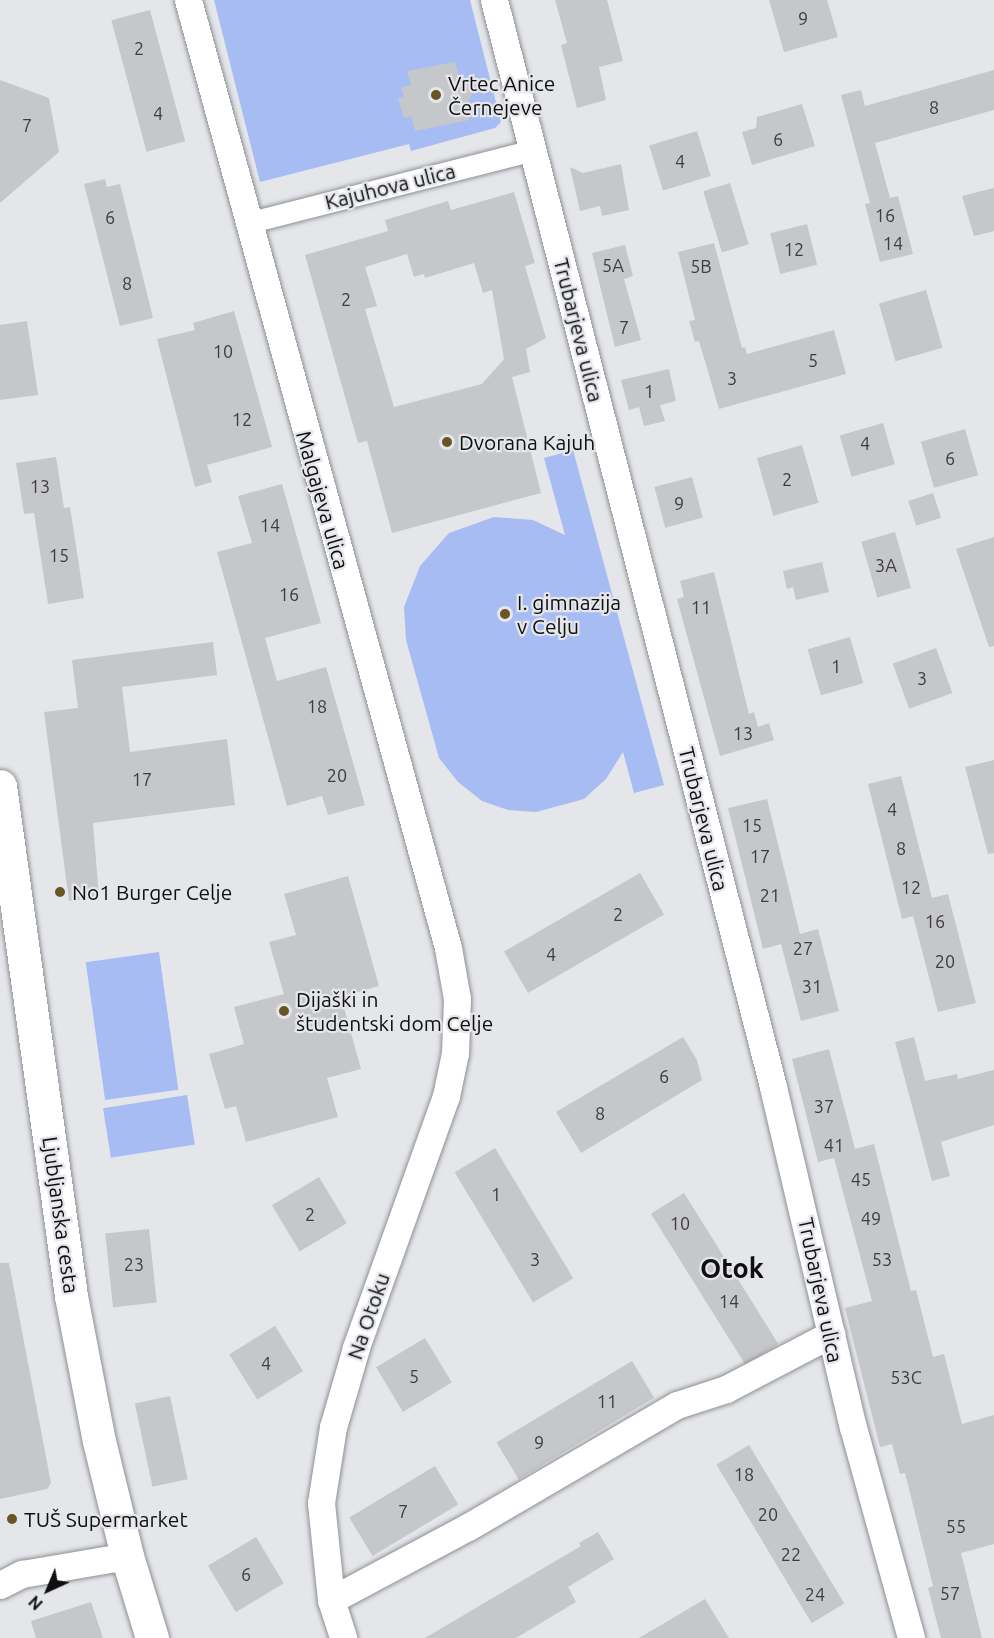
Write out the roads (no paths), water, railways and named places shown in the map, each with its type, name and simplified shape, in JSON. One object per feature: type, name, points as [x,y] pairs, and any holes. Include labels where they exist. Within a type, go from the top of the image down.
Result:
[{"type":"street","name":"Malgajeva ulica","points":[[188,0],[247,223],[448,948],[457,999]]},
{"type":"street","name":"Trubarjeva ulica","points":[[494,0],[776,1099],[831,1334],[911,1638]]},
{"type":"street","name":"Kajuhova ulica","points":[[247,223],[533,150]]},
{"type":"street","name":"Ljubljanska cesta","points":[[0,786],[71,1296],[99,1440],[127,1556],[152,1638]]},
{"type":"street","name":"Na Otoku","points":[[343,1638],[331,1600],[321,1503],[333,1427],[356,1348],[446,1096],[454,1053],[457,999]]},
{"type":"street","points":[[331,1600],[468,1527],[677,1405],[726,1389],[831,1334]]},
{"type":"street","points":[[0,1585],[22,1574],[127,1556]]},
{"type":"place","name":"Vrtec Anice Černejeve","points":[[436,95]]},
{"type":"place","name":"Dvorana Kajuh","points":[[447,442]]},
{"type":"place","name":"I. gimnazija v Celju","points":[[505,614]]},
{"type":"place","name":"No1 Burger Celje","points":[[60,892]]},
{"type":"place","name":"Dijaški in študentski dom Celje","points":[[284,1011]]},
{"type":"place","name":"TUŠ Supermarket","points":[[12,1519]]},
{"type":"district","name":"Otok","points":[[732,1269]]}]
